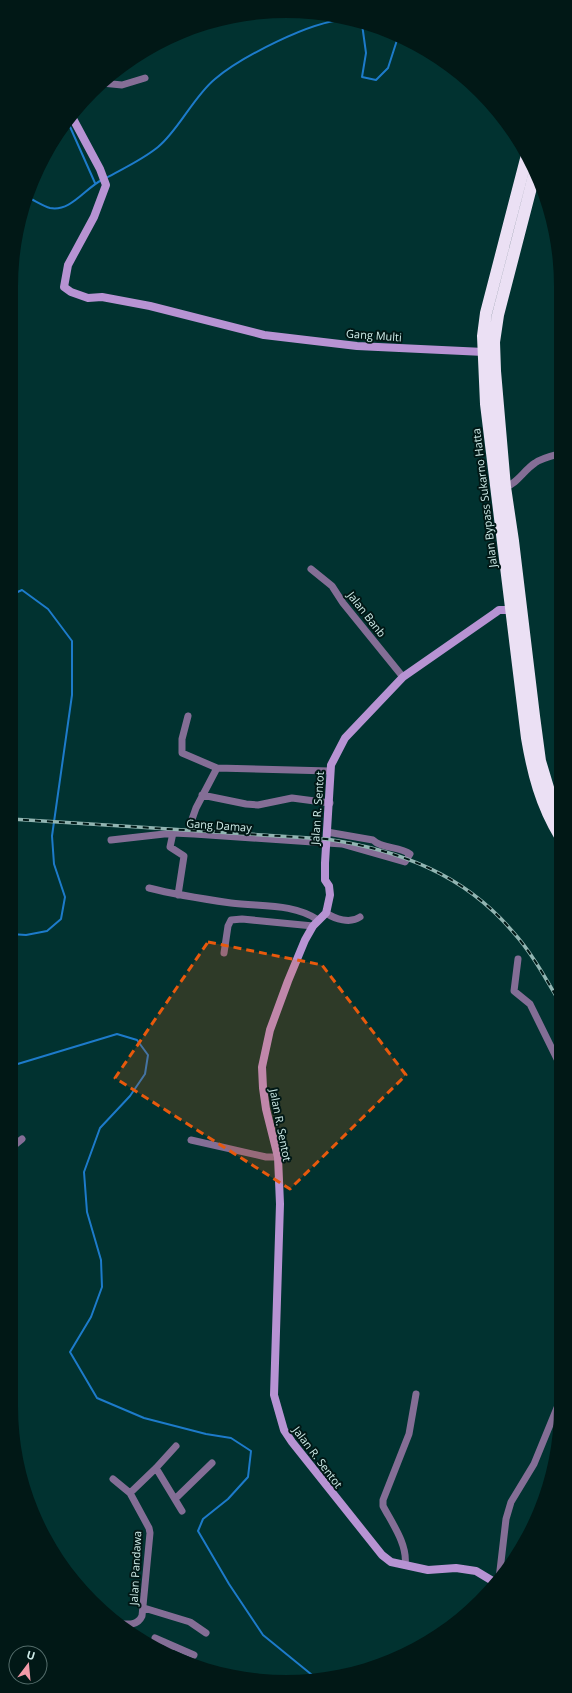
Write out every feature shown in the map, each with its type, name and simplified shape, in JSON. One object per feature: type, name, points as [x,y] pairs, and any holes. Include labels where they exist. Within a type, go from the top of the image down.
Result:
[{"type":"highway","name":"Jalan Bypass Sukarno Hatta","points":[[524,164],[486,313],[483,336],[487,412],[516,610],[540,761],[554,802]]},
{"type":"highway","points":[[520,180],[531,178]]},
{"type":"highway","name":"Jalan Bypass Sukarno Hatta","points":[[533,181],[501,300],[494,342],[505,486],[532,773],[546,810],[554,825]]},
{"type":"street","points":[[110,84],[122,85],[145,78]]},
{"type":"street","name":"Gang Multi","points":[[74,121],[100,169],[106,185],[94,217],[68,265],[64,287],[71,292],[88,298],[102,297],[150,306],[264,335],[357,346],[484,352]]},
{"type":"street","points":[[505,486],[513,483],[534,464],[547,457],[554,455]]},
{"type":"street","name":"Jalan Banb","points":[[311,569],[332,586],[403,677]]},
{"type":"street","name":"Jalan R. Sentot","points":[[491,1580],[476,1571],[466,1569],[456,1568],[428,1570],[391,1562],[375,1549],[284,1430],[277,1410],[274,1395],[280,1204],[278,1157],[266,1109],[262,1068],[270,1030],[302,947],[315,923],[326,913],[330,895],[329,886],[325,880],[326,843],[330,803],[330,771],[332,760],[345,738],[403,677],[499,610],[516,610]]},
{"type":"street","points":[[188,716],[182,740],[182,753],[217,768],[330,771]]},
{"type":"street","points":[[190,825],[202,795],[217,768]]},
{"type":"street","points":[[202,795],[246,804],[258,804],[292,798],[330,803]]},
{"type":"street","name":"Gang Damay","points":[[111,840],[173,834],[342,844],[405,862],[408,860],[409,853],[375,843],[373,840],[327,832]]},
{"type":"street","points":[[173,834],[170,847],[184,856],[178,895]]},
{"type":"street","points":[[149,888],[178,895],[232,903],[302,910],[315,923]]},
{"type":"street","points":[[326,913],[338,919],[351,920],[360,917]]},
{"type":"street","points":[[224,952],[228,926],[231,920],[242,919],[315,923]]},
{"type":"street","points":[[518,959],[514,990],[530,1004],[554,1053]]},
{"type":"street","points":[[18,1142],[22,1139]]},
{"type":"street","points":[[191,1140],[266,1157],[278,1157]]},
{"type":"street","points":[[405,1565],[405,1556],[400,1540],[383,1506],[383,1500],[409,1434],[416,1394]]},
{"type":"street","points":[[500,1568],[506,1519],[511,1502],[534,1464],[553,1416]]},
{"type":"street","points":[[130,1493],[176,1446]]},
{"type":"street","points":[[174,1499],[212,1463]]},
{"type":"street","points":[[156,1468],[182,1511]]},
{"type":"street","name":"Jalan Pandawa","points":[[113,1479],[130,1493],[149,1528],[144,1608],[141,1619],[137,1623],[128,1624]]},
{"type":"street","points":[[144,1608],[190,1622],[206,1633]]},
{"type":"street","points":[[155,1638],[194,1654]]},
{"type":"highlighted area","points":[[208,942],[322,965],[406,1075],[290,1189],[115,1078]]},
{"type":"waterway","points":[[106,178],[139,160],[158,147],[172,132],[207,86],[227,70],[259,51],[296,33],[331,22]]},
{"type":"waterway","points":[[363,29],[366,53],[362,77],[376,80],[388,68],[396,42]]},
{"type":"waterway","points":[[70,127],[95,183]]},
{"type":"waterway","points":[[32,200],[50,208],[58,208],[71,203],[102,180]]},
{"type":"waterway","points":[[18,592],[22,590],[48,609],[72,641],[72,695],[52,836],[54,864],[65,897],[61,919],[47,931],[26,935],[18,934]]},
{"type":"waterway","points":[[18,1064],[117,1034],[137,1040],[148,1055],[145,1074],[130,1096],[100,1128],[84,1172],[87,1212],[101,1260],[102,1287],[91,1317],[70,1352],[97,1398],[144,1418],[206,1434],[231,1438],[251,1451],[248,1477],[228,1499],[203,1519],[198,1531],[229,1584],[263,1635],[310,1674]]},
{"type":"railway","points":[[18,819],[326,839],[379,850],[404,858],[452,880],[494,912],[513,932],[526,949],[554,993]]}]
